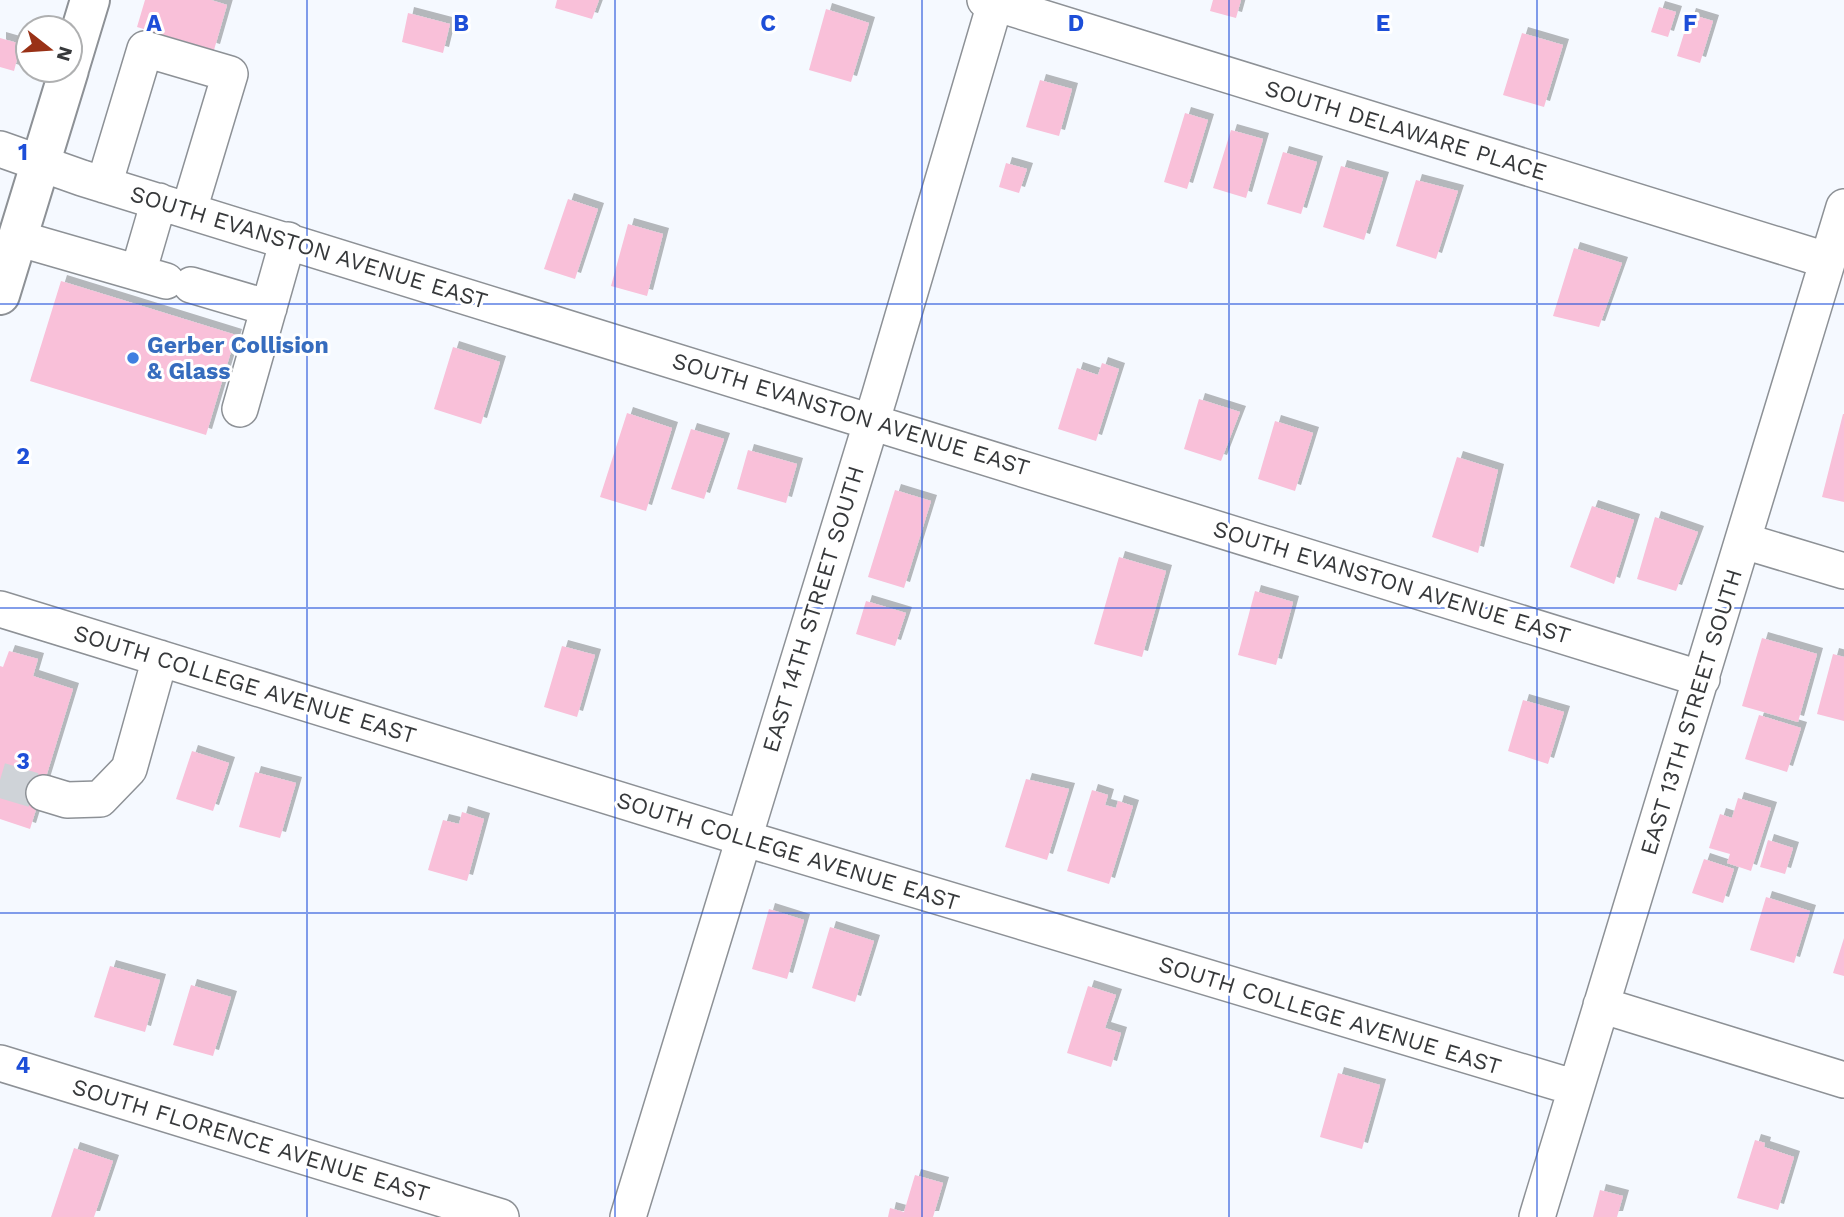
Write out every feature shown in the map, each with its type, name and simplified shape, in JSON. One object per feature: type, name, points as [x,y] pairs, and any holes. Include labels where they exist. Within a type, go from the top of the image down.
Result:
[{"type":"main road","points":[[84,19],[90,0]]},
{"type":"main road","points":[[0,295],[64,84]]},
{"type":"street","name":"SOUTH DELAWARE PLACE","points":[[992,1],[1826,260]]},
{"type":"street","name":"EAST 14TH STREET SOUTH","points":[[628,1217],[870,420],[992,1]]},
{"type":"street","points":[[104,185],[145,49],[230,74],[174,206],[165,280]]},
{"type":"street","name":"SOUTH EVANSTON AVENUE EAST","points":[[0,149],[104,185],[1702,678]]},
{"type":"street","name":"EAST 13TH STREET SOUTH","points":[[1537,1217],[1844,207]]},
{"type":"street","points":[[18,238],[269,308]]},
{"type":"street","points":[[240,409],[288,240]]},
{"type":"street","points":[[1744,541],[1844,571]]},
{"type":"street","name":"SOUTH COLLEGE AVENUE EAST","points":[[0,609],[744,838],[1576,1088]]},
{"type":"street","points":[[44,793],[67,800],[100,799],[122,779],[129,769],[160,658]]},
{"type":"street","points":[[1601,1005],[1844,1080]]},
{"type":"street","name":"SOUTH FLORENCE AVENUE EAST","points":[[0,1063],[501,1217]]},
{"type":"building","points":[[145,0],[211,0],[227,5],[214,50],[137,27]]},
{"type":"building","points":[[557,0],[599,0],[592,19],[555,8]]},
{"type":"building","points":[[1213,0],[1241,0],[1236,18],[1210,11]]},
{"type":"building","points":[[1659,7],[1676,12],[1668,37],[1651,32]]},
{"type":"building","points":[[826,9],[869,23],[851,82],[809,70]]},
{"type":"building","points":[[408,13],[450,24],[443,53],[402,42]]},
{"type":"building","points":[[1690,14],[1713,21],[1700,63],[1677,56]]},
{"type":"building","points":[[1522,33],[1563,45],[1544,107],[1503,95]]},
{"type":"building","points":[[0,38],[14,42],[14,71],[0,67]]},
{"type":"building","points":[[1040,80],[1072,89],[1059,136],[1026,127]]},
{"type":"building","points":[[1185,113],[1208,120],[1187,189],[1164,182]]},
{"type":"building","points":[[1231,130],[1263,139],[1246,198],[1213,188]]},
{"type":"building","points":[[1283,152],[1317,162],[1301,214],[1267,204]]},
{"type":"building","points":[[1006,163],[1027,169],[1019,193],[999,187]]},
{"type":"building","points":[[1341,166],[1383,178],[1364,240],[1323,227]]},
{"type":"building","points":[[1416,180],[1458,191],[1436,259],[1396,246]]},
{"type":"building","points":[[568,199],[598,209],[575,279],[544,269]]},
{"type":"building","points":[[628,224],[663,234],[647,296],[611,286]]},
{"type":"building","points":[[1574,248],[1622,263],[1599,327],[1553,316]]},
{"type":"building","name":"Gerber Collision & Glass","points":[[61,281],[236,335],[206,435],[30,381]]},
{"type":"building","points":[[453,347],[500,362],[481,424],[434,409]]},
{"type":"building","points":[[1102,363],[1119,369],[1096,441],[1058,429],[1077,368],[1098,375]]},
{"type":"building","points":[[1199,399],[1240,412],[1221,461],[1184,449]]},
{"type":"building","points":[[627,413],[672,428],[646,511],[600,497]]},
{"type":"building","points":[[1844,414],[1844,502],[1822,497]]},
{"type":"building","points":[[1275,421],[1313,433],[1295,491],[1258,479]]},
{"type":"building","points":[[691,429],[724,439],[704,499],[671,489]]},
{"type":"building","points":[[748,450],[797,464],[786,503],[737,489]]},
{"type":"building","points":[[1457,457],[1498,470],[1478,553],[1432,537]]},
{"type":"building","points":[[895,490],[931,501],[904,588],[868,577]]},
{"type":"building","points":[[1592,506],[1634,520],[1614,584],[1570,567]]},
{"type":"building","points":[[1655,517],[1698,532],[1676,591],[1637,579]]},
{"type":"building","points":[[1119,557],[1166,571],[1142,657],[1094,644]]},
{"type":"building","points":[[1255,591],[1293,602],[1276,665],[1238,655]]},
{"type":"building","points":[[866,601],[906,613],[895,646],[856,634]]},
{"type":"building","points":[[1762,638],[1817,654],[1798,722],[1742,706]]},
{"type":"building","points":[[562,646],[595,655],[577,717],[544,707]]},
{"type":"building","points":[[9,651],[38,659],[33,676],[73,689],[30,829],[0,819],[0,666],[3,667]]},
{"type":"building","points":[[1833,654],[1844,657],[1844,721],[1817,714]]},
{"type":"building","points":[[1523,700],[1564,712],[1548,764],[1508,751]]},
{"type":"building","points":[[1759,715],[1801,728],[1787,772],[1745,759]]},
{"type":"building","points":[[192,751],[229,763],[213,811],[176,799]]},
{"type":"building","points":[[255,772],[296,783],[280,838],[239,827]]},
{"type":"building","points":[[1026,779],[1069,789],[1047,860],[1005,847]]},
{"type":"building","points":[[1092,790],[1108,795],[1105,805],[1116,808],[1118,801],[1133,806],[1109,884],[1067,871]]},
{"type":"building","points":[[1738,798],[1771,808],[1751,871],[1727,863],[1730,854],[1709,848],[1720,814],[1732,818]]},
{"type":"building","points":[[462,812],[484,819],[467,881],[428,870],[443,820],[459,824]]},
{"type":"building","points":[[1768,840],[1793,848],[1785,874],[1760,867]]},
{"type":"building","points":[[1704,859],[1734,869],[1723,903],[1692,893]]},
{"type":"building","points":[[1766,897],[1810,911],[1794,963],[1750,950]]},
{"type":"building","points":[[769,909],[804,920],[787,979],[752,969]]},
{"type":"building","points":[[830,927],[874,941],[855,1002],[812,988]]},
{"type":"building","points":[[1844,938],[1844,976],[1833,973]]},
{"type":"building","points":[[110,966],[160,980],[145,1032],[94,1017]]},
{"type":"building","points":[[191,985],[231,997],[213,1056],[173,1045]]},
{"type":"building","points":[[1088,986],[1116,995],[1105,1028],[1121,1033],[1111,1067],[1067,1053]]},
{"type":"building","points":[[1338,1073],[1380,1085],[1362,1149],[1320,1137]]},
{"type":"building","points":[[1755,1140],[1765,1143],[1764,1147],[1794,1157],[1778,1210],[1737,1198]]},
{"type":"building","points":[[74,1148],[113,1161],[94,1217],[51,1217]]},
{"type":"building","points":[[915,1175],[943,1183],[933,1217],[888,1217],[890,1208],[904,1212]]},
{"type":"building","points":[[1600,1190],[1623,1196],[1617,1217],[1593,1217]]},
{"type":"tunnel","points":[[0,780],[44,793]]},
{"type":"place","name":"Gerber Collision & Glass","points":[[133,358]]}]
